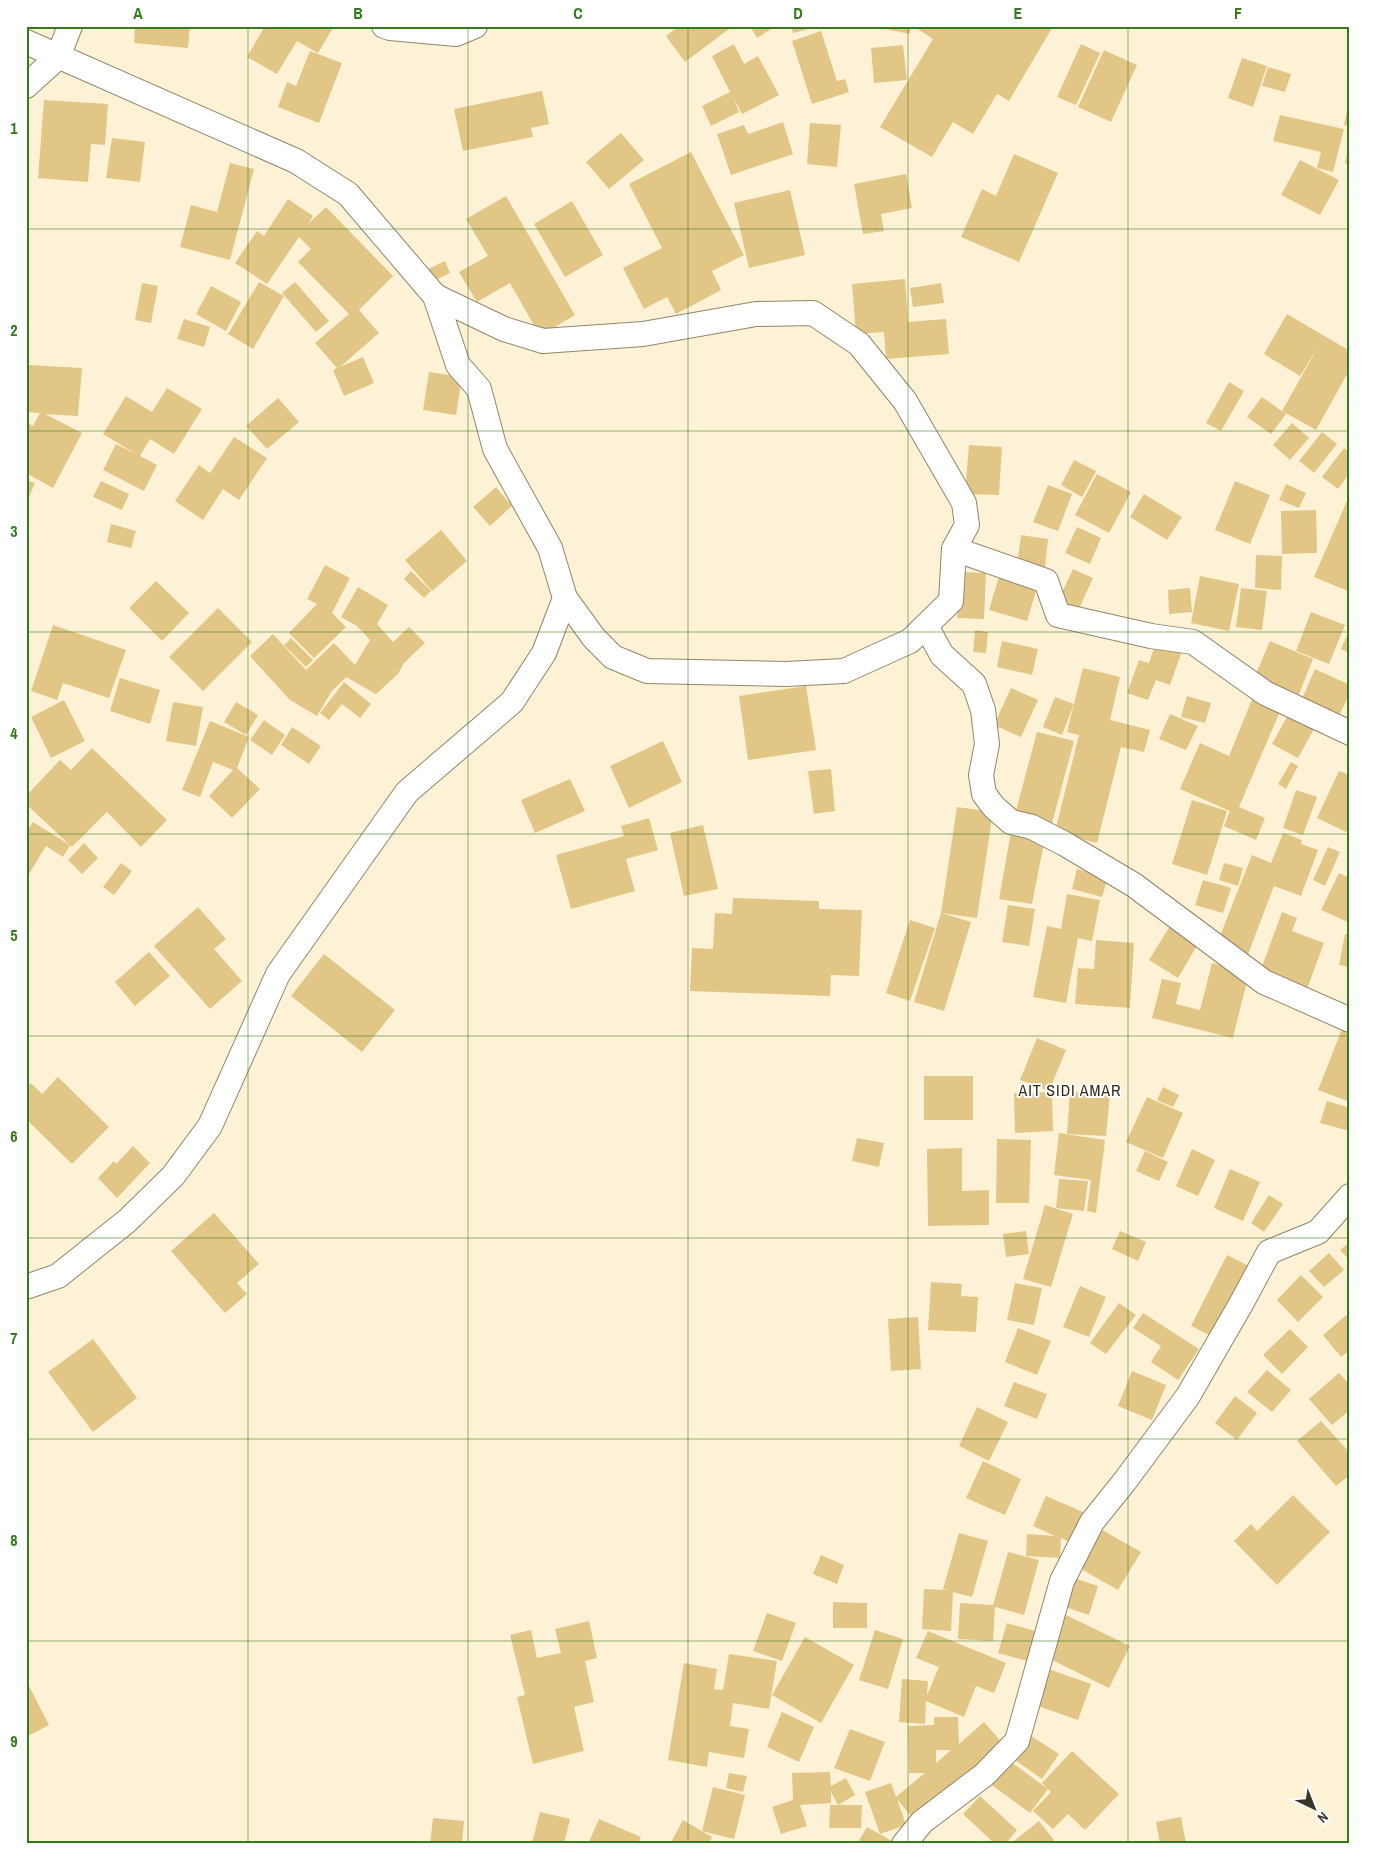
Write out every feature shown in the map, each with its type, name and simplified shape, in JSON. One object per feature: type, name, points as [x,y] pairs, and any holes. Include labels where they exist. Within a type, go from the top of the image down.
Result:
[{"type":"street","points":[[26,86],[58,57],[70,26]]},
{"type":"street","points":[[384,26],[456,34],[476,26]]},
{"type":"street","points":[[26,42],[296,161],[348,194],[435,296],[458,365],[479,389],[495,450],[550,548],[565,598],[594,638],[613,657],[647,671],[786,674],[844,671],[910,641],[951,602],[954,548],[967,525],[964,503],[905,400],[859,344],[812,313],[756,314],[643,334],[543,341],[504,329],[435,296]]},
{"type":"street","points":[[954,548],[1046,581],[1058,615],[1151,636],[1193,642],[1265,693],[1350,732]]},
{"type":"street","points":[[26,1287],[58,1276],[127,1221],[173,1176],[210,1126],[278,974],[407,792],[512,702],[544,653],[565,598]]},
{"type":"street","points":[[926,626],[942,655],[974,684],[983,710],[986,744],[981,775],[984,794],[994,807],[1011,822],[1032,827],[1049,835],[1134,885],[1264,982],[1350,1020]]},
{"type":"street","points":[[904,1844],[922,1822],[984,1775],[1017,1741],[1062,1581],[1092,1522],[1188,1396],[1269,1252],[1318,1232],[1350,1196]]},
{"type":"building","points":[[135,26],[190,26],[188,48],[134,43]]},
{"type":"building","points":[[265,26],[334,26],[318,53],[297,41],[277,74],[247,57]]},
{"type":"building","points":[[679,26],[733,26],[685,62],[666,36]]},
{"type":"building","points":[[750,26],[776,26],[757,38]]},
{"type":"building","points":[[791,26],[816,26],[816,27],[793,33]]},
{"type":"building","points":[[871,26],[911,26],[910,34]]},
{"type":"building","points":[[917,26],[1049,26],[1052,28],[1009,101],[997,94],[973,134],[953,122],[932,157],[880,127],[933,39],[916,28]]},
{"type":"building","points":[[821,31],[837,81],[845,79],[849,92],[812,104],[792,41]]},
{"type":"building","points":[[734,44],[744,64],[758,56],[779,95],[742,114],[734,99],[739,112],[711,126],[702,106],[730,92],[712,56]]},
{"type":"building","points":[[1081,44],[1100,53],[1076,105],[1057,97]]},
{"type":"building","points":[[903,45],[907,80],[874,83],[871,48]]},
{"type":"building","points":[[1104,50],[1137,65],[1111,122],[1078,107]]},
{"type":"building","points":[[310,51],[342,63],[319,123],[278,107],[287,82],[296,86]]},
{"type":"building","points":[[1242,58],[1267,66],[1253,107],[1228,98]]},
{"type":"building","points":[[1268,67],[1291,74],[1285,92],[1262,86]]},
{"type":"building","points":[[542,91],[549,124],[531,128],[533,137],[463,151],[454,109]]},
{"type":"building","points":[[44,100],[108,104],[105,145],[91,144],[88,182],[38,178]]},
{"type":"building","points":[[1350,101],[1350,126],[1344,125]]},
{"type":"building","points":[[1280,115],[1344,129],[1333,172],[1317,168],[1321,152],[1273,141]]},
{"type":"building","points":[[783,122],[793,154],[731,175],[717,134],[744,125],[748,134]]},
{"type":"building","points":[[810,123],[841,125],[837,167],[807,164]]},
{"type":"building","points":[[621,133],[644,160],[609,189],[586,162]]},
{"type":"building","points":[[112,138],[145,142],[140,182],[106,178]]},
{"type":"building","points":[[1350,146],[1350,164],[1345,163]]},
{"type":"building","points":[[691,152],[744,255],[712,271],[721,290],[676,314],[667,297],[644,309],[623,268],[662,248],[629,184]]},
{"type":"building","points":[[1014,154],[1058,173],[1019,262],[961,237],[982,189],[996,196]]},
{"type":"building","points":[[1300,160],[1339,180],[1320,215],[1281,195]]},
{"type":"building","points":[[230,163],[254,169],[230,260],[180,247],[191,205],[217,212]]},
{"type":"building","points":[[906,174],[912,208],[881,214],[884,231],[863,234],[854,184]]},
{"type":"building","points":[[790,190],[805,255],[749,268],[734,203]]},
{"type":"building","points":[[506,196],[575,315],[540,336],[510,283],[477,302],[459,272],[488,256],[466,219]]},
{"type":"building","points":[[288,199],[313,216],[308,224],[326,207],[393,276],[359,310],[379,333],[340,367],[363,357],[374,383],[344,396],[333,370],[337,368],[315,343],[349,314],[298,262],[311,249],[299,237],[267,284],[235,263],[257,231],[264,236]]},
{"type":"building","points":[[572,201],[603,255],[565,277],[534,224]]},
{"type":"building","points":[[445,261],[450,273],[433,281],[428,269]]},
{"type":"building","points":[[905,279],[908,322],[946,319],[949,354],[886,359],[884,332],[856,334],[852,284]]},
{"type":"building","points":[[259,282],[284,296],[253,349],[228,334]]},
{"type":"building","points":[[295,282],[329,321],[316,332],[282,293]]},
{"type":"building","points":[[142,283],[158,286],[151,323],[135,320]]},
{"type":"building","points":[[941,283],[944,303],[913,307],[910,288]]},
{"type":"building","points":[[211,286],[241,302],[226,331],[196,314]]},
{"type":"building","points":[[1287,314],[1350,351],[1350,369],[1316,430],[1282,411],[1319,345],[1300,376],[1264,354]]},
{"type":"building","points":[[184,319],[210,327],[204,347],[177,339]]},
{"type":"building","points":[[28,365],[82,368],[78,416],[45,414],[82,433],[53,488],[26,473],[26,422],[33,426],[40,413],[26,412]]},
{"type":"building","points":[[429,372],[462,377],[456,415],[423,410]]},
{"type":"building","points":[[1229,382],[1244,391],[1221,431],[1206,423]]},
{"type":"building","points":[[167,388],[202,409],[174,454],[150,439],[140,456],[157,465],[144,491],[103,470],[116,444],[136,454],[103,434],[126,396],[152,412]]},
{"type":"building","points":[[1262,397],[1286,414],[1271,434],[1247,417]]},
{"type":"building","points":[[278,398],[299,422],[267,449],[246,426]]},
{"type":"building","points":[[1292,423],[1309,438],[1290,460],[1273,445]]},
{"type":"building","points":[[1322,432],[1337,444],[1314,473],[1299,461]]},
{"type":"building","points":[[234,437],[267,458],[239,500],[223,489],[203,520],[175,501],[199,465],[210,473]]},
{"type":"building","points":[[969,445],[1002,447],[999,495],[965,494]]},
{"type":"building","points":[[1344,448],[1350,452],[1350,473],[1338,489],[1322,477]]},
{"type":"building","points":[[1074,460],[1096,471],[1082,497],[1061,485]]},
{"type":"building","points":[[1097,474],[1131,492],[1109,533],[1075,515]]},
{"type":"building","points":[[26,480],[35,483],[26,504]]},
{"type":"building","points":[[101,481],[129,494],[122,510],[93,497]]},
{"type":"building","points":[[1235,481],[1270,495],[1250,544],[1215,530]]},
{"type":"building","points":[[1286,484],[1306,493],[1299,508],[1279,500]]},
{"type":"building","points":[[1048,485],[1072,494],[1058,531],[1033,522]]},
{"type":"building","points":[[496,487],[512,506],[490,526],[473,507]]},
{"type":"building","points":[[1144,494],[1182,517],[1167,540],[1130,517]]},
{"type":"building","points":[[1350,494],[1350,587],[1348,591],[1314,577]]},
{"type":"building","points":[[1316,510],[1317,553],[1282,554],[1281,511]]},
{"type":"building","points":[[111,524],[136,531],[131,548],[107,542]]},
{"type":"building","points":[[1077,527],[1101,538],[1090,564],[1065,553]]},
{"type":"building","points":[[441,530],[467,561],[432,591],[405,560]]},
{"type":"building","points":[[1021,535],[1048,539],[1045,569],[1017,565]]},
{"type":"building","points":[[1256,555],[1282,556],[1281,590],[1255,588]]},
{"type":"building","points":[[325,565],[350,578],[332,613],[346,627],[314,658],[289,633],[317,604],[307,599]]},
{"type":"building","points":[[1073,569],[1093,578],[1078,611],[1058,601]]},
{"type":"building","points":[[411,571],[431,591],[424,598],[404,579]]},
{"type":"building","points":[[960,572],[986,573],[984,619],[957,618]]},
{"type":"building","points":[[1000,573],[1038,584],[1027,621],[989,610]]},
{"type":"building","points":[[1200,576],[1239,584],[1229,631],[1191,623]]},
{"type":"building","points":[[156,581],[189,613],[162,641],[129,608]]},
{"type":"building","points":[[358,587],[388,605],[377,624],[393,642],[409,627],[425,643],[404,663],[398,674],[376,694],[346,677],[332,691],[317,716],[290,700],[250,656],[273,634],[306,670],[334,643],[355,665],[370,640],[357,626],[341,617]]},
{"type":"building","points":[[1190,588],[1192,612],[1169,614],[1168,590]]},
{"type":"building","points":[[1241,588],[1267,591],[1262,630],[1236,627]]},
{"type":"building","points":[[218,608],[252,642],[203,691],[169,657]]},
{"type":"building","points":[[1311,612],[1345,625],[1329,664],[1296,651]]},
{"type":"building","points":[[53,625],[126,650],[109,698],[63,683],[57,700],[31,691]]},
{"type":"building","points":[[1350,629],[1350,653],[1341,649]]},
{"type":"building","points":[[975,630],[988,632],[986,653],[973,652]]},
{"type":"building","points":[[291,638],[313,660],[306,667],[284,645]]},
{"type":"building","points":[[1002,641],[1038,649],[1032,675],[997,667]]},
{"type":"building","points":[[1270,641],[1313,659],[1297,699],[1253,681]]},
{"type":"building","points":[[1156,642],[1182,651],[1170,685],[1156,680],[1148,700],[1127,693],[1139,660],[1149,663]]},
{"type":"building","points":[[1083,668],[1120,677],[1110,720],[1150,730],[1144,752],[1121,747],[1097,843],[1055,832],[1079,735],[1067,732]]},
{"type":"building","points":[[1315,669],[1350,685],[1350,693],[1337,720],[1300,703]]},
{"type":"building","points":[[120,678],[160,690],[150,724],[110,711]]},
{"type":"building","points":[[344,682],[371,704],[360,718],[342,704],[329,720],[320,713]]},
{"type":"building","points":[[806,686],[816,750],[748,760],[739,696]]},
{"type":"building","points":[[1011,688],[1038,700],[1021,737],[994,725]]},
{"type":"building","points":[[1187,696],[1211,703],[1205,723],[1181,717]]},
{"type":"building","points":[[1055,697],[1074,704],[1062,735],[1043,727]]},
{"type":"building","points":[[1253,697],[1281,709],[1239,807],[1265,818],[1256,840],[1224,826],[1230,811],[1180,789],[1200,743],[1229,756]]},
{"type":"building","points":[[64,700],[85,741],[51,758],[31,717]]},
{"type":"building","points":[[173,702],[203,707],[196,746],[166,741]]},
{"type":"building","points":[[236,702],[258,715],[246,735],[224,722]]},
{"type":"building","points":[[1170,714],[1198,726],[1186,750],[1159,739]]},
{"type":"building","points":[[1288,715],[1314,729],[1298,758],[1272,744]]},
{"type":"building","points":[[264,720],[285,735],[272,755],[250,740]]},
{"type":"building","points":[[210,721],[249,737],[237,768],[260,789],[232,818],[209,796],[233,770],[213,762],[200,797],[182,790]]},
{"type":"building","points":[[292,727],[321,746],[309,764],[281,745]]},
{"type":"building","points":[[1037,732],[1074,741],[1051,827],[1014,818]]},
{"type":"building","points":[[663,741],[682,782],[629,808],[610,766]]},
{"type":"building","points":[[92,748],[167,820],[141,847],[107,812],[72,847],[26,804],[26,796],[60,760],[71,770]]},
{"type":"building","points":[[1291,762],[1298,766],[1286,789],[1278,784]]},
{"type":"building","points":[[831,769],[835,811],[814,814],[808,771]]},
{"type":"building","points":[[1339,771],[1350,775],[1350,823],[1346,832],[1317,818]]},
{"type":"building","points":[[570,779],[585,811],[535,833],[521,800]]},
{"type":"building","points":[[1296,790],[1317,797],[1303,835],[1283,828]]},
{"type":"building","points":[[1192,800],[1227,811],[1207,875],[1172,864]]},
{"type":"building","points":[[957,807],[993,812],[977,918],[941,913]]},
{"type":"building","points":[[649,818],[658,850],[626,859],[635,891],[571,909],[556,855],[624,836],[621,826]]},
{"type":"building","points":[[33,822],[70,845],[63,857],[46,846],[26,879],[26,833]]},
{"type":"building","points":[[703,825],[718,889],[684,896],[670,833]]},
{"type":"building","points":[[1011,832],[1045,838],[1032,904],[999,899]]},
{"type":"building","points":[[1283,833],[1302,840],[1301,844],[1318,850],[1301,896],[1274,886],[1247,957],[1216,946],[1252,855],[1271,863]]},
{"type":"building","points":[[84,843],[98,858],[82,874],[68,860]]},
{"type":"building","points":[[1328,847],[1340,852],[1325,886],[1313,880]]},
{"type":"building","points":[[121,863],[132,871],[114,895],[103,887]]},
{"type":"building","points":[[1224,863],[1243,868],[1238,886],[1219,880]]},
{"type":"building","points":[[1077,869],[1108,877],[1102,897],[1072,889]]},
{"type":"building","points":[[1339,873],[1350,878],[1350,923],[1321,910]]},
{"type":"building","points":[[1203,880],[1231,888],[1223,913],[1195,905]]},
{"type":"building","points":[[1067,894],[1100,900],[1092,941],[1078,938],[1066,1003],[1033,997],[1047,926],[1061,929]]},
{"type":"building","points":[[733,898],[819,901],[819,909],[862,910],[859,976],[831,975],[830,996],[690,991],[692,948],[713,949],[715,913],[732,914]]},
{"type":"building","points":[[1008,905],[1035,909],[1029,946],[1002,942]]},
{"type":"building","points":[[198,907],[226,939],[214,949],[242,981],[210,1009],[154,946]]},
{"type":"building","points":[[1282,912],[1297,918],[1292,931],[1324,943],[1307,989],[1260,972]]},
{"type":"building","points":[[941,913],[971,922],[944,1011],[914,1002]]},
{"type":"building","points":[[910,920],[935,928],[910,1001],[886,993]]},
{"type":"building","points":[[1170,926],[1198,944],[1178,978],[1149,960]]},
{"type":"building","points":[[1345,934],[1350,935],[1350,967],[1339,965]]},
{"type":"building","points":[[1096,940],[1134,943],[1130,1008],[1075,1004],[1078,968],[1094,969]]},
{"type":"building","points":[[149,952],[170,976],[135,1006],[115,982]]},
{"type":"building","points":[[324,954],[395,1010],[362,1052],[291,996]]},
{"type":"building","points":[[1212,963],[1249,973],[1233,1038],[1152,1018],[1162,979],[1181,983],[1176,1004],[1200,1010]]},
{"type":"building","points":[[1344,1024],[1350,1027],[1350,1102],[1318,1090]]},
{"type":"building","points":[[1037,1038],[1066,1050],[1049,1091],[1020,1080]]},
{"type":"building","points":[[924,1076],[973,1076],[973,1120],[924,1120]]},
{"type":"building","points":[[58,1077],[109,1127],[72,1164],[26,1119],[26,1088],[31,1083],[42,1094]]},
{"type":"building","points":[[1163,1087],[1179,1095],[1173,1107],[1157,1100]]},
{"type":"building","points":[[1052,1092],[1053,1131],[1015,1133],[1014,1093]]},
{"type":"building","points":[[1070,1092],[1110,1094],[1106,1136],[1067,1134]]},
{"type":"building","points":[[1147,1097],[1183,1113],[1163,1158],[1126,1142]]},
{"type":"building","points":[[1327,1101],[1350,1108],[1350,1131],[1320,1123]]},
{"type":"building","points":[[1059,1133],[1105,1140],[1096,1213],[1087,1211],[1091,1180],[1054,1175]]},
{"type":"building","points":[[857,1138],[884,1143],[879,1167],[852,1161]]},
{"type":"building","points":[[997,1139],[1031,1140],[1029,1203],[996,1203]]},
{"type":"building","points":[[133,1146],[150,1163],[117,1198],[98,1178],[114,1161],[116,1164]]},
{"type":"building","points":[[962,1148],[962,1191],[989,1190],[989,1225],[928,1226],[927,1149]]},
{"type":"building","points":[[1192,1149],[1215,1160],[1198,1196],[1176,1186]]},
{"type":"building","points":[[1145,1151],[1168,1162],[1159,1181],[1136,1171]]},
{"type":"building","points":[[1230,1169],[1260,1182],[1243,1221],[1214,1208]]},
{"type":"building","points":[[1059,1179],[1088,1181],[1084,1211],[1056,1208]]},
{"type":"building","points":[[1269,1195],[1283,1204],[1264,1232],[1251,1223]]},
{"type":"building","points":[[1045,1205],[1073,1214],[1051,1287],[1023,1279]]},
{"type":"building","points":[[214,1213],[259,1264],[237,1283],[247,1294],[225,1313],[171,1251]]},
{"type":"building","points":[[1026,1231],[1029,1254],[1006,1257],[1003,1234]]},
{"type":"building","points":[[1120,1231],[1146,1242],[1138,1261],[1112,1249]]},
{"type":"building","points":[[1350,1242],[1350,1261],[1340,1250]]},
{"type":"building","points":[[1329,1253],[1344,1270],[1324,1287],[1309,1271]]},
{"type":"building","points":[[1227,1255],[1253,1268],[1217,1339],[1191,1326]]},
{"type":"building","points":[[1301,1275],[1323,1297],[1298,1322],[1277,1300]]},
{"type":"building","points":[[931,1282],[962,1284],[961,1296],[978,1297],[976,1332],[928,1330]]},
{"type":"building","points":[[1015,1283],[1042,1288],[1034,1325],[1007,1320]]},
{"type":"building","points":[[1080,1286],[1106,1297],[1089,1337],[1063,1327]]},
{"type":"building","points":[[1119,1303],[1136,1315],[1106,1354],[1090,1343]]},
{"type":"building","points":[[1350,1312],[1350,1350],[1341,1357],[1323,1335]]},
{"type":"building","points":[[1143,1313],[1199,1349],[1178,1380],[1151,1362],[1161,1346],[1133,1328]]},
{"type":"building","points":[[918,1317],[921,1369],[891,1371],[888,1319]]},
{"type":"building","points":[[1018,1328],[1051,1341],[1037,1375],[1005,1362]]},
{"type":"building","points":[[1290,1329],[1308,1347],[1282,1374],[1263,1355]]},
{"type":"building","points":[[93,1339],[137,1398],[93,1432],[48,1372]]},
{"type":"building","points":[[1267,1370],[1291,1390],[1272,1412],[1247,1392]]},
{"type":"building","points":[[1132,1371],[1166,1385],[1152,1420],[1118,1406]]},
{"type":"building","points":[[1339,1373],[1350,1385],[1350,1410],[1332,1425],[1309,1399]]},
{"type":"building","points":[[1014,1382],[1047,1394],[1037,1419],[1004,1406]]},
{"type":"building","points":[[1235,1396],[1257,1413],[1237,1440],[1215,1423]]},
{"type":"building","points":[[977,1407],[1008,1422],[989,1461],[959,1446]]},
{"type":"building","points":[[1321,1421],[1350,1453],[1350,1475],[1336,1486],[1297,1441]]},
{"type":"building","points":[[983,1461],[1021,1479],[1005,1515],[966,1498]]},
{"type":"building","points":[[1293,1495],[1330,1532],[1277,1585],[1234,1541],[1251,1524],[1257,1531]]},
{"type":"building","points":[[1046,1496],[1083,1512],[1069,1542],[1061,1538],[1060,1558],[1026,1556],[1027,1534],[1055,1536],[1033,1526]]},
{"type":"building","points":[[1097,1527],[1141,1552],[1118,1590],[1074,1565]]},
{"type":"building","points":[[959,1533],[988,1541],[972,1597],[953,1592],[951,1631],[922,1629],[924,1589],[949,1590],[943,1589]]},
{"type":"building","points":[[1008,1552],[1039,1560],[1024,1615],[995,1607],[993,1641],[958,1639],[960,1603],[993,1605]]},
{"type":"building","points":[[821,1555],[844,1565],[837,1584],[813,1574]]},
{"type":"building","points":[[1071,1577],[1098,1586],[1089,1615],[1062,1606]]},
{"type":"building","points":[[833,1602],[867,1603],[867,1628],[833,1628]]},
{"type":"building","points":[[767,1613],[796,1623],[782,1661],[753,1651]]},
{"type":"building","points":[[1062,1613],[1130,1646],[1109,1688],[1042,1655]]},
{"type":"building","points":[[589,1621],[597,1658],[585,1661],[594,1702],[574,1707],[584,1751],[533,1764],[517,1697],[525,1695],[510,1635],[531,1630],[537,1658],[561,1653],[555,1629]]},
{"type":"building","points":[[1007,1623],[1035,1631],[1027,1661],[998,1653]]},
{"type":"building","points":[[875,1630],[903,1639],[888,1689],[859,1680]]},
{"type":"building","points":[[928,1631],[1006,1663],[994,1693],[976,1686],[964,1717],[926,1701],[925,1724],[899,1722],[902,1679],[928,1681],[927,1695],[939,1667],[916,1658]]},
{"type":"building","points":[[805,1637],[854,1665],[821,1723],[772,1695]]},
{"type":"building","points":[[729,1654],[777,1661],[769,1709],[733,1703],[730,1726],[749,1729],[744,1758],[709,1752],[707,1767],[668,1760],[684,1663],[717,1669],[714,1689],[723,1690]]},
{"type":"building","points":[[1048,1669],[1091,1684],[1078,1720],[1035,1705]]},
{"type":"building","points":[[26,1680],[49,1725],[26,1737]]},
{"type":"building","points":[[782,1712],[814,1727],[799,1762],[767,1747]]},
{"type":"building","points":[[934,1717],[958,1717],[959,1744],[984,1722],[1005,1746],[916,1822],[897,1799],[906,1825],[880,1834],[865,1792],[891,1783],[896,1797],[925,1773],[909,1773],[908,1726],[934,1725]],"holes":[[[936,1750],[951,1750],[936,1763]]]},
{"type":"building","points":[[850,1729],[885,1742],[870,1781],[834,1768]]},
{"type":"building","points":[[1028,1734],[1059,1754],[1042,1779],[1012,1758]]},
{"type":"building","points":[[1072,1751],[1119,1794],[1085,1830],[1068,1814],[1053,1829],[1033,1811],[1051,1792],[1042,1783]]},
{"type":"building","points":[[1007,1759],[1048,1789],[1030,1813],[989,1783]]},
{"type":"building","points":[[830,1772],[831,1786],[846,1778],[855,1795],[838,1805],[831,1792],[831,1803],[800,1805],[807,1826],[781,1834],[772,1807],[793,1800],[792,1773]]},
{"type":"building","points":[[729,1773],[747,1776],[743,1792],[726,1788]]},
{"type":"building","points":[[713,1787],[745,1795],[734,1839],[702,1831]]},
{"type":"building","points":[[980,1796],[1017,1830],[1005,1844],[995,1844],[963,1814]]},
{"type":"building","points":[[830,1805],[862,1805],[861,1828],[829,1828]]},
{"type":"building","points":[[540,1812],[570,1819],[564,1844],[532,1843]]},
{"type":"building","points":[[1181,1817],[1186,1844],[1160,1844],[1156,1822]]},
{"type":"building","points":[[433,1818],[464,1821],[462,1844],[430,1844]]},
{"type":"building","points":[[599,1819],[641,1837],[638,1844],[588,1844]]},
{"type":"building","points":[[683,1820],[712,1837],[708,1844],[670,1844]]},
{"type":"building","points":[[1039,1821],[1054,1840],[1049,1844],[1010,1844]]},
{"type":"building","points":[[867,1827],[892,1841],[890,1844],[857,1844]]},
{"type":"district","name":"AIT SIDI AMAR","points":[[1070,1090]]}]
